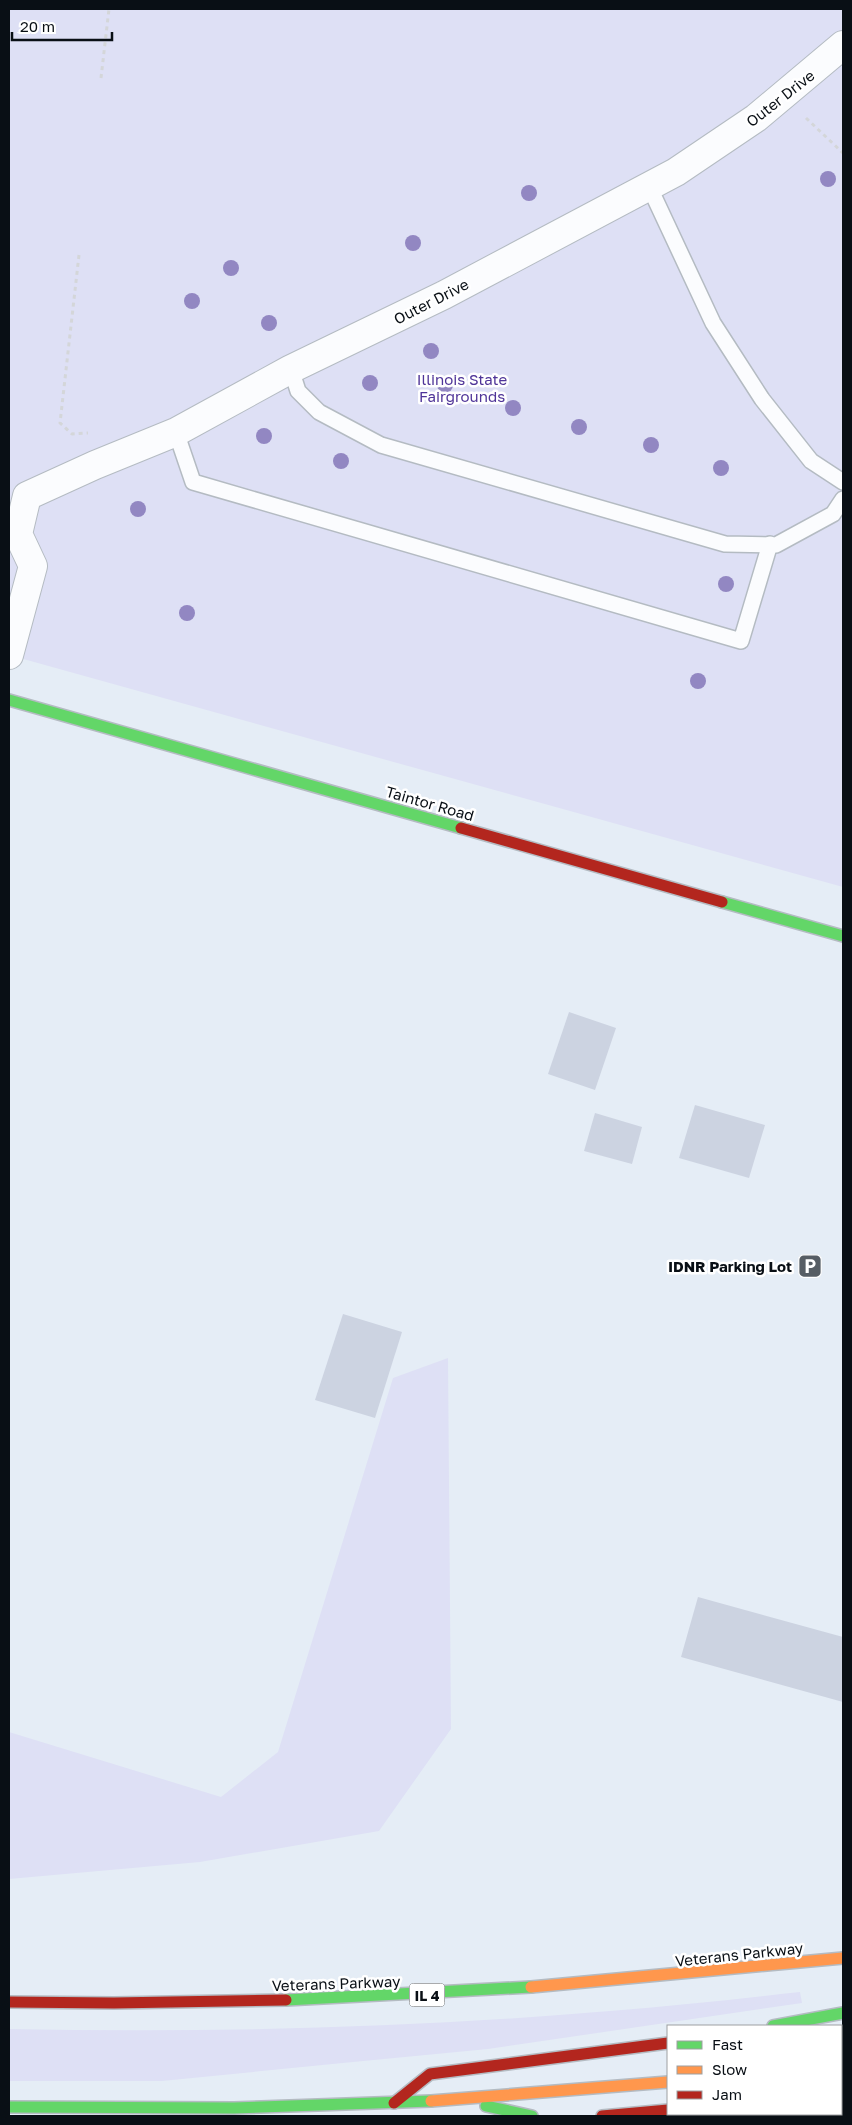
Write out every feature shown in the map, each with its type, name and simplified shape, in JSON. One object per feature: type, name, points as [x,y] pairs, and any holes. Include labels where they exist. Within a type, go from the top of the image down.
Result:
[{"type":"main road","name":"Taintor Road","points":[[9,700],[843,936]]},
{"type":"main road","name":"Veterans Parkway","points":[[9,2002],[206,2002],[400,1997],[624,1980],[843,1958]]},
{"type":"main road","points":[[778,2025],[843,2013]]},
{"type":"main road","points":[[394,2103],[430,2074],[667,2043]]},
{"type":"main road","points":[[9,2107],[164,2109],[394,2103],[460,2100],[667,2082]]},
{"type":"main road","points":[[460,2100],[532,2116]]},
{"type":"main road","points":[[602,2116],[667,2110]]},
{"type":"street","name":"Outer Drive","points":[[9,655],[33,566],[13,537],[18,490],[95,465],[176,432],[291,370],[444,295],[676,172],[756,118],[843,45]]},
{"type":"lane","points":[[648,186],[713,323],[762,399],[811,461],[843,482]]},
{"type":"lane","points":[[291,370],[298,391],[319,412],[381,445],[725,544],[776,545],[833,514],[843,499]]},
{"type":"lane","points":[[176,432],[193,482],[741,641],[770,544]]},
{"type":"path","points":[[101,78],[109,9]]},
{"type":"path","points":[[783,96],[843,153]]},
{"type":"path","points":[[79,255],[60,423],[72,434],[88,432],[88,437]]},
{"type":"green space","name":"Illinois State Fairgrounds","points":[[9,9],[843,9],[843,887],[9,655]]},
{"type":"green space","points":[[448,1358],[451,1729],[379,1831],[200,1862],[9,1879],[9,1732],[221,1797],[278,1752],[393,1378]]},
{"type":"green space","points":[[800,1992],[802,2003],[488,2049],[162,2081],[9,2081],[9,2029],[234,2030],[460,2022],[682,2005]]},
{"type":"building","points":[[569,1012],[616,1028],[595,1090],[548,1074]]},
{"type":"building","points":[[695,1105],[765,1125],[749,1178],[679,1158]]},
{"type":"building","points":[[595,1113],[642,1127],[632,1164],[584,1151]]},
{"type":"building","points":[[343,1314],[402,1332],[375,1418],[315,1400]]},
{"type":"building","points":[[698,1597],[843,1637],[843,1702],[681,1657]]},
{"type":"traffic: fast","points":[[9,700],[461,828]]},
{"type":"traffic: fast","points":[[722,902],[843,936]]},
{"type":"traffic: fast","points":[[286,2000],[531,1987]]},
{"type":"traffic: fast","points":[[778,2025],[843,2013]]},
{"type":"traffic: fast","points":[[9,2107],[234,2108],[431,2101]]},
{"type":"traffic: fast","points":[[486,2106],[532,2116]]},
{"type":"traffic: slow","points":[[531,1987],[843,1958]]},
{"type":"traffic: slow","points":[[431,2101],[667,2082]]},
{"type":"traffic: jam","points":[[461,828],[722,902]]},
{"type":"traffic: jam","points":[[9,2002],[114,2003],[286,2000]]},
{"type":"traffic: jam","points":[[394,2103],[430,2074],[667,2043]]},
{"type":"traffic: jam","points":[[602,2116],[667,2110]]},
{"type":"place","name":"IDNR Parking Lot","points":[[810,1266]]}]
